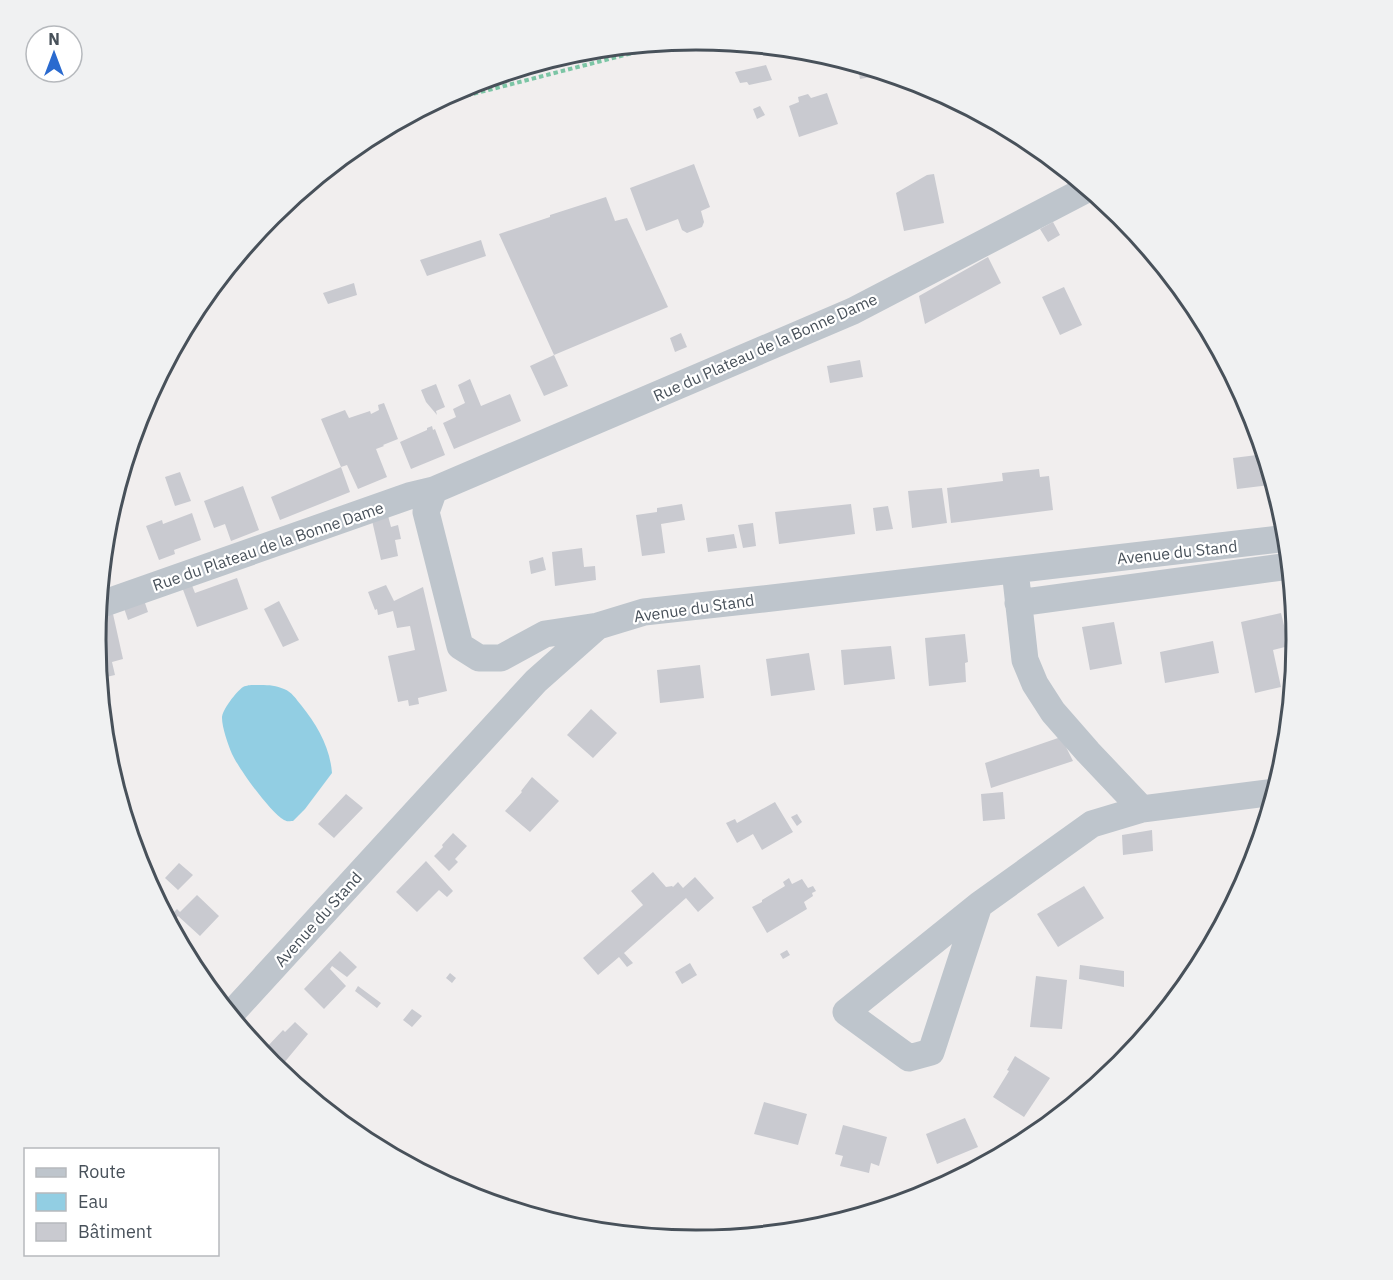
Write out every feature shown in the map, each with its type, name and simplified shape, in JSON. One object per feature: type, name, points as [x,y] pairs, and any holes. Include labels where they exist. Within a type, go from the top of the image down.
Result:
[{"type":"street","name":"Rue du Plateau de la Bonne Dame","points":[[107,602],[409,496],[434,490],[853,311],[1081,192]]},
{"type":"street","points":[[434,490],[426,512],[459,646],[479,658],[501,658],[545,634],[598,627]]},
{"type":"street","name":"Avenue du Stand","points":[[236,1009],[536,681],[598,627],[644,612],[1278,539]]},
{"type":"street","points":[[1018,603],[1282,567]]},
{"type":"street","points":[[1015,570],[1025,660],[1035,684],[1053,712],[1142,809]]},
{"type":"street","points":[[979,905],[931,1052],[909,1058],[846,1012],[979,905],[1092,824],[1142,809],[1267,793]]},
{"type":"path","points":[[469,95],[628,54]]},
{"type":"water","points":[[252,685],[276,686],[292,694],[317,728],[329,754],[332,773],[293,821],[284,820],[263,800],[236,761],[225,736],[222,718],[224,710],[240,689]]},
{"type":"building","points":[[766,65],[772,80],[749,85],[747,82],[740,83],[735,72]]},
{"type":"building","points":[[859,73],[872,77],[860,79]]},
{"type":"building","points":[[827,93],[838,124],[799,137],[789,106],[799,102],[798,97],[808,94],[811,98]]},
{"type":"building","points":[[760,106],[765,115],[757,119],[753,109]]},
{"type":"building","points":[[694,164],[710,207],[701,211],[704,222],[702,227],[687,233],[682,230],[678,219],[646,231],[630,188]]},
{"type":"building","points":[[934,174],[944,223],[904,231],[896,193],[927,175]]},
{"type":"building","points":[[606,197],[615,221],[627,218],[668,307],[554,355],[499,234]]},
{"type":"building","points":[[1053,222],[1060,235],[1048,242],[1040,229]]},
{"type":"building","points":[[481,240],[486,256],[427,276],[420,260]]},
{"type":"building","points":[[988,257],[1001,283],[925,324],[919,296]]},
{"type":"building","points":[[354,283],[357,295],[328,304],[323,293]]},
{"type":"building","points":[[1064,287],[1082,325],[1060,335],[1042,297]]},
{"type":"building","points":[[681,333],[687,347],[675,352],[670,338]]},
{"type":"building","points":[[554,355],[568,386],[544,396],[530,366]]},
{"type":"building","points":[[860,360],[863,377],[830,383],[827,366]]},
{"type":"building","points":[[470,379],[481,406],[510,394],[521,421],[454,449],[443,423],[456,417],[453,409],[465,403],[458,385]]},
{"type":"building","points":[[436,384],[445,407],[436,411],[437,415],[426,402],[421,390]]},
{"type":"building","points":[[384,403],[398,439],[376,449],[387,477],[358,489],[347,465],[341,467],[321,419],[345,410],[349,418],[370,411],[371,414],[379,410],[378,405]]},
{"type":"building","points":[[432,426],[445,455],[411,469],[400,442]]},
{"type":"building","points":[[1257,455],[1267,485],[1237,489],[1233,458]]},
{"type":"building","points":[[341,467],[350,492],[280,520],[271,497]]},
{"type":"building","points":[[1039,469],[1040,477],[1049,476],[1053,510],[951,523],[947,488],[1003,481],[1002,473]]},
{"type":"building","points":[[180,472],[191,501],[175,506],[165,477]]},
{"type":"building","points":[[243,486],[259,530],[231,541],[225,524],[214,528],[204,501]]},
{"type":"building","points":[[942,488],[947,523],[912,528],[908,491]]},
{"type":"building","points":[[682,504],[685,520],[661,524],[665,553],[642,556],[636,515],[657,512],[657,508]]},
{"type":"building","points":[[851,504],[855,534],[779,544],[775,512]]},
{"type":"building","points":[[888,506],[893,529],[876,531],[873,508]]},
{"type":"building","points":[[387,512],[391,527],[398,525],[401,539],[395,540],[398,556],[381,560],[371,516]]},
{"type":"building","points":[[192,513],[201,540],[174,550],[175,554],[159,560],[146,526],[162,520],[163,524]]},
{"type":"building","points":[[753,523],[756,546],[743,548],[738,525]]},
{"type":"building","points":[[734,534],[737,548],[708,552],[706,538]]},
{"type":"building","points":[[582,548],[584,567],[595,566],[596,580],[555,586],[552,552]]},
{"type":"building","points":[[543,557],[546,570],[531,574],[529,561]]},
{"type":"building","points":[[237,578],[248,609],[197,627],[182,587],[191,583],[195,593]]},
{"type":"building","points":[[386,585],[394,601],[423,587],[447,691],[418,698],[419,704],[409,706],[408,700],[398,702],[388,656],[415,650],[410,626],[397,628],[393,611],[378,615],[377,609],[375,610],[368,592]]},
{"type":"building","points":[[144,600],[148,612],[128,620],[124,608]]},
{"type":"building","points":[[279,601],[299,640],[283,647],[264,609]]},
{"type":"building","points":[[1281,613],[1287,647],[1273,650],[1281,687],[1255,693],[1241,622]]},
{"type":"building","points":[[113,614],[123,659],[112,662],[115,675],[107,677],[106,640],[107,616]]},
{"type":"building","points":[[1114,622],[1122,664],[1090,670],[1082,627]]},
{"type":"building","points":[[965,634],[968,662],[965,663],[966,682],[929,686],[925,638]]},
{"type":"building","points":[[1213,641],[1219,673],[1165,683],[1160,652]]},
{"type":"building","points":[[891,646],[895,679],[844,685],[841,650]]},
{"type":"building","points":[[809,653],[815,690],[771,696],[766,659]]},
{"type":"building","points":[[700,665],[704,698],[660,703],[657,670]]},
{"type":"building","points":[[591,709],[617,733],[593,758],[567,735]]},
{"type":"building","points":[[1061,737],[1073,761],[991,788],[985,763]]},
{"type":"building","points":[[532,777],[559,801],[530,832],[505,811]]},
{"type":"building","points":[[1003,792],[1005,819],[983,821],[981,794]]},
{"type":"building","points":[[346,794],[363,808],[334,838],[318,824]]},
{"type":"building","points":[[775,802],[793,832],[762,850],[753,834],[737,843],[726,823],[735,819],[737,823]]},
{"type":"building","points":[[797,814],[802,822],[797,826],[791,817]]},
{"type":"building","points":[[1152,830],[1153,851],[1123,855],[1122,835]]},
{"type":"building","points":[[453,833],[467,846],[455,859],[458,862],[449,871],[434,856]]},
{"type":"building","points":[[426,861],[453,891],[447,897],[439,890],[417,912],[396,892]]},
{"type":"building","points":[[179,863],[193,875],[178,890],[165,878]]},
{"type":"building","points":[[653,872],[666,887],[673,887],[678,882],[683,888],[695,877],[714,898],[698,912],[686,898],[624,953],[633,963],[627,967],[619,957],[598,975],[583,958],[643,905],[631,891]]},
{"type":"building","points":[[789,878],[792,884],[802,879],[808,888],[813,886],[816,891],[804,902],[807,909],[767,933],[752,907],[785,886],[783,882]]},
{"type":"building","points":[[1084,886],[1104,918],[1058,947],[1037,914]]},
{"type":"building","points":[[197,895],[219,916],[200,936],[178,916],[176,918],[173,913],[177,909],[180,912]]},
{"type":"building","points":[[787,950],[790,955],[783,959],[780,954]]},
{"type":"building","points":[[340,951],[357,967],[347,977],[332,966],[330,969],[346,986],[324,1009],[304,989]]},
{"type":"building","points":[[690,963],[697,975],[682,984],[675,972]]},
{"type":"building","points":[[1080,965],[1124,971],[1124,987],[1079,979]]},
{"type":"building","points":[[450,973],[456,978],[452,983],[446,978]]},
{"type":"building","points":[[1036,976],[1067,980],[1062,1029],[1030,1027]]},
{"type":"building","points":[[358,986],[381,1003],[377,1008],[355,991]]},
{"type":"building","points":[[412,1009],[422,1016],[412,1027],[403,1020]]},
{"type":"building","points":[[295,1022],[308,1034],[284,1063],[268,1046],[283,1030],[285,1032]]},
{"type":"building","points":[[1015,1056],[1050,1078],[1024,1117],[993,1097],[1009,1071],[1007,1070]]},
{"type":"building","points":[[764,1102],[807,1114],[798,1145],[754,1134]]},
{"type":"building","points":[[965,1118],[978,1147],[937,1164],[926,1134]]},
{"type":"building","points":[[843,1125],[887,1137],[879,1166],[871,1163],[869,1173],[840,1166],[843,1156],[835,1154]]}]
